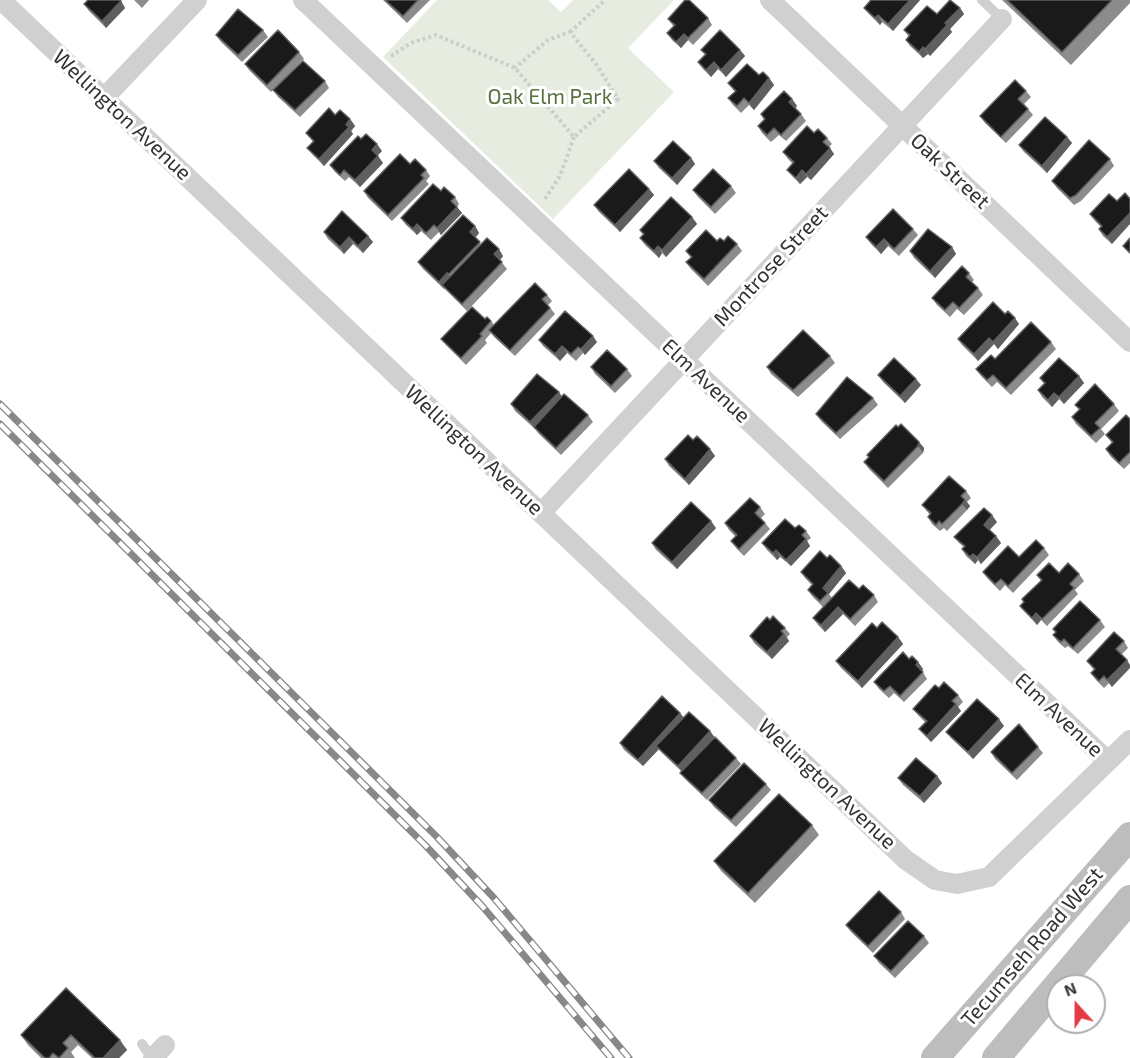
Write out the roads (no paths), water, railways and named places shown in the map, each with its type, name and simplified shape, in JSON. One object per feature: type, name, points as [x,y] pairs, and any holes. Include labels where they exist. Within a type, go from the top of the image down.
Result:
[{"type":"main road","name":"Tecumseh Road West","points":[[935,1058],[1130,836]]},
{"type":"main road","name":"Tecumseh Road West","points":[[996,1058],[1130,899]]},
{"type":"street","name":"Wellington Avenue","points":[[0,0],[906,860],[935,880],[957,884],[989,877],[1108,761]]},
{"type":"street","points":[[104,98],[197,0]]},
{"type":"street","name":"Elm Avenue","points":[[303,0],[1108,761]]},
{"type":"street","name":"Oak Street","points":[[770,0],[1130,342]]},
{"type":"street","name":"Montrose Street","points":[[541,513],[1002,19]]},
{"type":"street","points":[[1108,761],[1130,740]]},
{"type":"lane","points":[[982,0],[1002,19]]},
{"type":"railway","points":[[0,404],[437,837],[494,898],[629,1058]]},
{"type":"railway","points":[[0,424],[426,846],[483,907],[611,1058]]},
{"type":"park label","name":"Oak Elm Park","points":[[550,97]]}]
